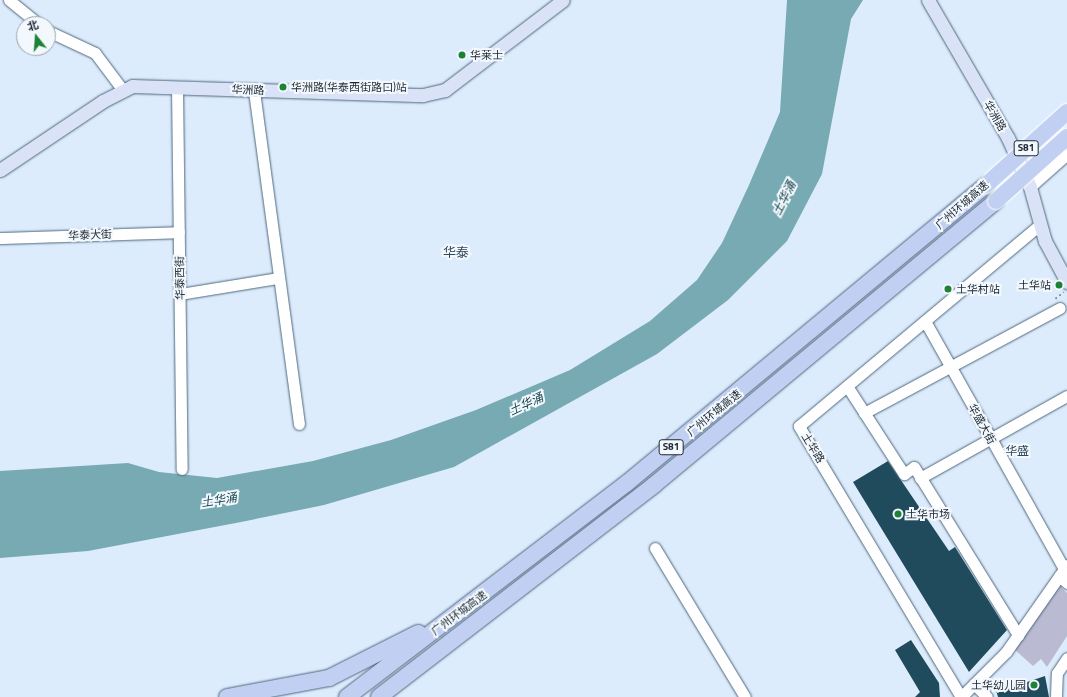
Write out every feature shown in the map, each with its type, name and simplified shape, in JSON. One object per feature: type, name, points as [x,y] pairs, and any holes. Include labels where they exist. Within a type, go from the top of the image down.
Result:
[{"type":"highway","name":"广州环城高速","points":[[347,697],[544,548],[794,347],[986,185],[1067,112]]},
{"type":"highway","name":"广州环城高速","points":[[379,697],[561,558],[863,314],[996,201],[1067,137]]},
{"type":"highway","points":[[227,697],[291,687],[348,671],[435,624],[544,548]]},
{"type":"highway","points":[[393,697],[561,558]]},
{"type":"main road","name":"华洲路","points":[[0,170],[122,89],[144,85],[254,91],[422,95],[439,92],[457,82],[563,0]]},
{"type":"main road","name":"华洲路","points":[[928,0],[1008,138],[1030,187],[1039,225],[1067,282]]},
{"type":"street","points":[[9,0],[29,16]]},
{"type":"street","points":[[56,35],[95,53],[122,89]]},
{"type":"street","name":"华泰西街","points":[[177,87],[182,469]]},
{"type":"street","points":[[254,91],[278,278],[299,424]]},
{"type":"street","points":[[1030,187],[1067,154]]},
{"type":"street","name":"土华路","points":[[962,696],[799,426],[1039,225]]},
{"type":"street","name":"华泰大街","points":[[0,238],[179,232]]},
{"type":"street","points":[[180,294],[278,278]]},
{"type":"street","points":[[864,413],[1060,308]]},
{"type":"street","name":"华盛大街","points":[[925,321],[1064,573]]},
{"type":"street","points":[[847,386],[904,474],[914,467],[1018,635]]},
{"type":"street","points":[[920,478],[1067,396]]},
{"type":"street","points":[[655,548],[745,697]]},
{"type":"street","points":[[962,696],[1018,635],[1064,573]]},
{"type":"street","points":[[1056,697],[1057,673],[1067,658]]},
{"type":"street","points":[[974,684],[987,697]]},
{"type":"shaded area","points":[[1060,586],[1067,593],[1067,636],[1047,667],[1041,659],[1033,666],[1014,649]]},
{"type":"water","name":"土华涌","points":[[787,0],[863,0],[851,19],[822,174],[787,241],[728,300],[657,354],[454,467],[324,505],[241,522],[88,551],[0,558],[0,471],[128,463],[159,472],[217,478],[313,461],[391,440],[476,410],[570,370],[650,321],[697,280],[722,243],[749,185],[780,112]]},
{"type":"building","points":[[888,461],[949,551],[955,547],[1007,630],[969,672],[853,482]]},
{"type":"building","points":[[911,640],[939,683],[940,697],[915,697],[920,692],[895,650]]},
{"type":"building","name":"土华幼儿园","points":[[1045,676],[1049,697],[998,697],[995,687],[1007,682],[1009,688]]},
{"type":"place","name":"华莱士","points":[[462,55]]},
{"type":"place","name":"华洲路(华泰西街路口)站","points":[[283,87]]},
{"type":"place","name":"土华站","points":[[1059,285]]},
{"type":"place","name":"土华村站","points":[[948,289]]},
{"type":"place","name":"土华市场","points":[[898,514]]},
{"type":"place","name":"土华幼儿园","points":[[1034,685]]},
{"type":"district","name":"华泰","points":[[456,252]]},
{"type":"district","name":"华盛","points":[[1017,451]]}]
